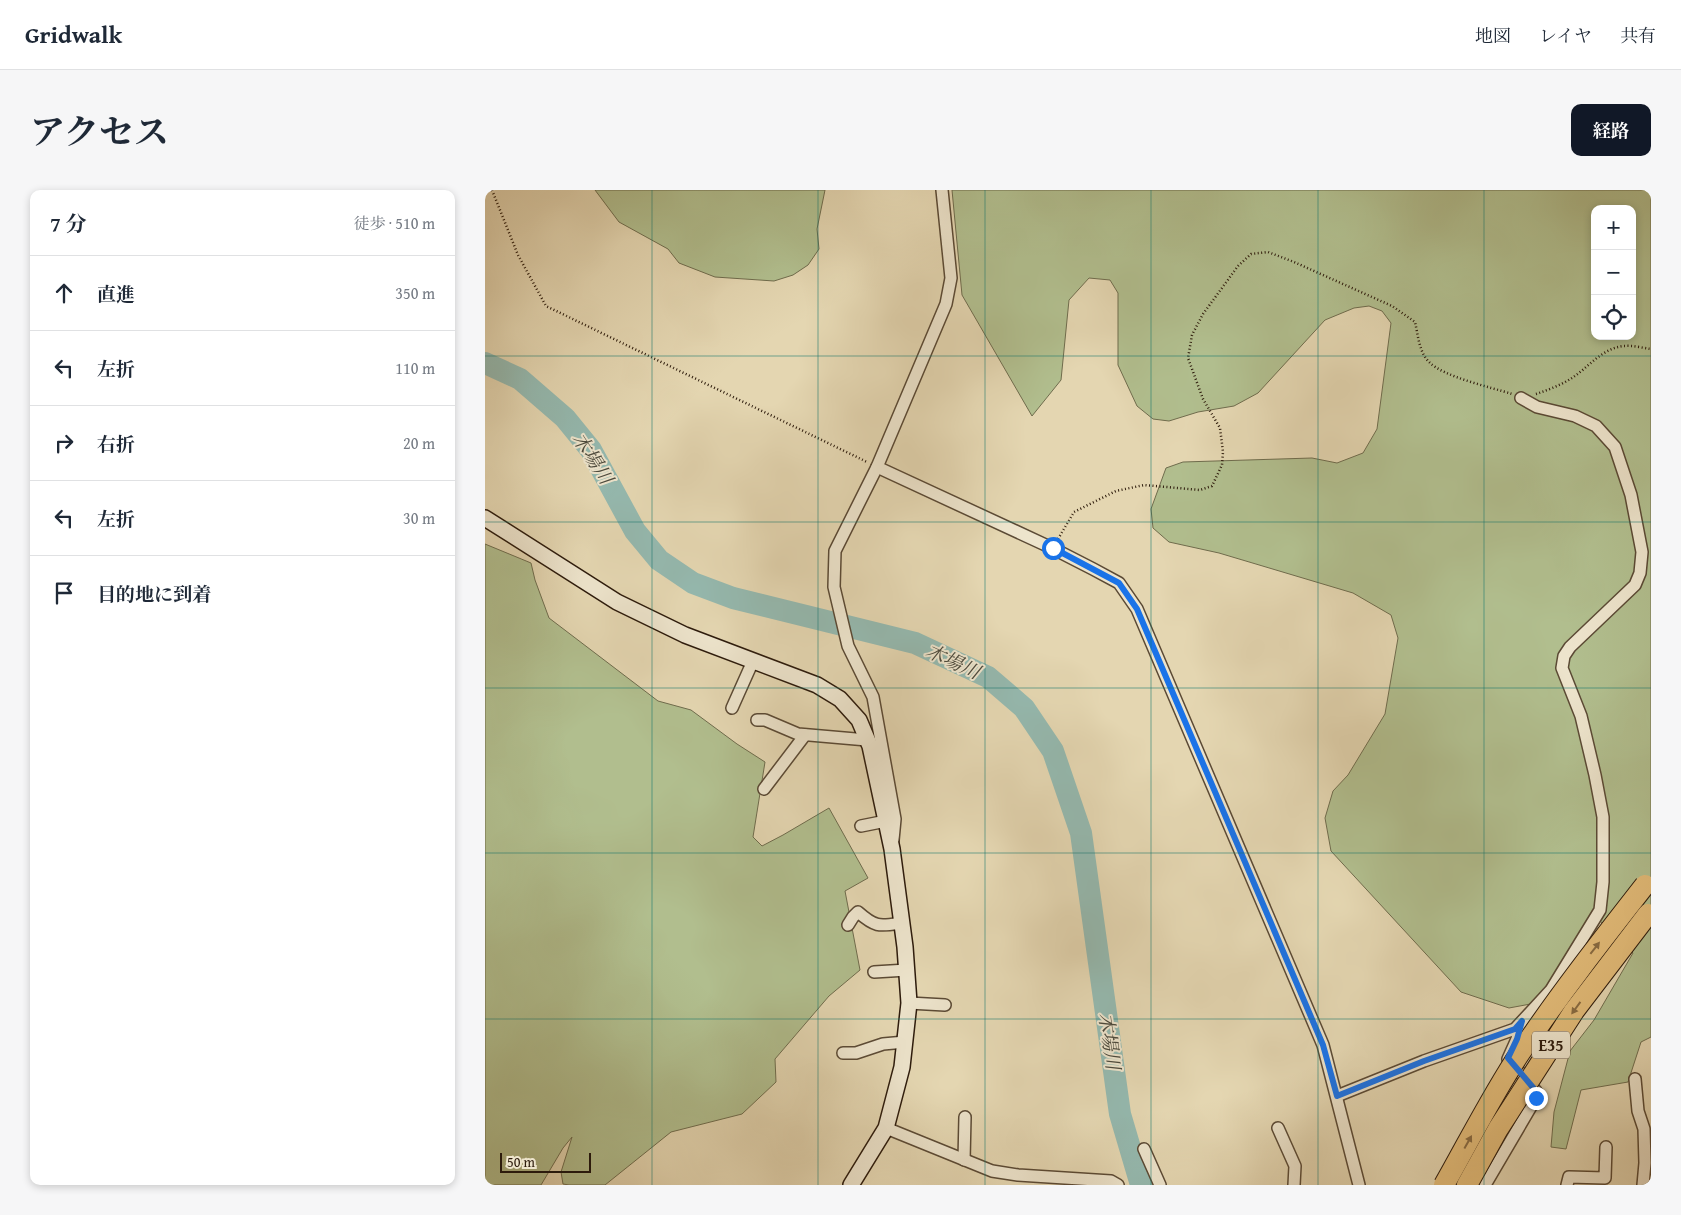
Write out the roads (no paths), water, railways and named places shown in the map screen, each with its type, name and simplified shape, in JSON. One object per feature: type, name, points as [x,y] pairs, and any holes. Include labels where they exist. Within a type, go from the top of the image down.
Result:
[{"type":"highway","name":"E35","points":[[1444,1185],[1479,1121],[1520,1054],[1560,995],[1645,885]]},
{"type":"highway","name":"E35","points":[[1467,1185],[1498,1129],[1573,1011],[1648,914]]},
{"type":"street","points":[[891,849],[895,819],[873,697],[848,646],[834,587],[835,551],[877,467],[946,304],[951,278],[943,190]]},
{"type":"street","points":[[1337,1096],[1424,1061],[1515,1029],[1551,990],[1600,910],[1603,882],[1603,817],[1581,716],[1562,668],[1564,656],[1570,647],[1635,585],[1641,573],[1642,552],[1631,495],[1615,447],[1596,426],[1575,416],[1537,407],[1521,398]]},
{"type":"street","points":[[877,467],[1053,548],[1119,583],[1137,609],[1323,1045],[1359,1185]]},
{"type":"street","points":[[489,524],[617,602],[685,635],[817,685],[840,699],[859,720],[867,740],[891,849],[902,923],[909,1003],[902,1068],[886,1128],[851,1185]]},
{"type":"street","points":[[732,708],[753,661]]},
{"type":"street","points":[[757,720],[765,720],[799,734],[867,740]]},
{"type":"street","points":[[764,789],[805,735]]},
{"type":"street","points":[[861,826],[886,821]]},
{"type":"street","points":[[848,925],[859,912],[878,927],[902,923]]},
{"type":"street","points":[[874,972],[907,970]]},
{"type":"street","points":[[909,1003],[945,1005]]},
{"type":"street","points":[[1485,1185],[1536,1098],[1536,1091],[1508,1058],[1517,1039],[1522,1021]]},
{"type":"street","points":[[843,1053],[856,1053],[883,1044],[905,1042]]},
{"type":"street","points":[[1635,1079],[1638,1111],[1645,1129],[1643,1185]]},
{"type":"street","points":[[964,1160],[965,1117]]},
{"type":"street","points":[[886,1128],[992,1171],[1111,1180],[1118,1185]]},
{"type":"street","points":[[1278,1128],[1295,1166],[1294,1185]]},
{"type":"street","points":[[1567,1185],[1569,1177],[1605,1178],[1606,1147]]},
{"type":"street","points":[[1144,1149],[1160,1185]]},
{"type":"street","points":[[1001,1185],[1003,1173]]},
{"type":"waterway","name":"木場川","points":[[485,363],[520,379],[565,418],[591,450],[635,531],[659,560],[693,583],[733,598],[915,643],[988,677],[1024,708],[1053,751],[1081,833],[1120,1114],[1141,1185]]}]
